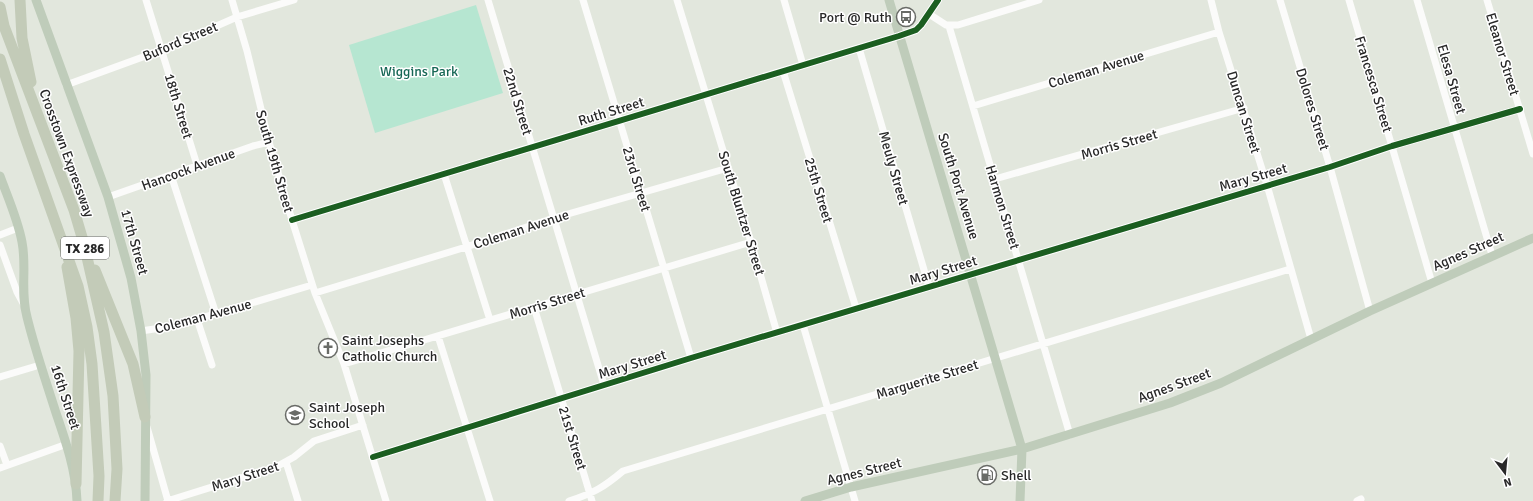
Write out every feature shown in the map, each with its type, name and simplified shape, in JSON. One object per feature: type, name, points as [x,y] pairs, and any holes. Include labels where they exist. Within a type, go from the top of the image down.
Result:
[{"type":"highway","points":[[20,0],[22,38],[40,120]]},
{"type":"highway","name":"Crosstown Expressway","points":[[0,8],[4,26],[74,210],[84,244],[104,332],[113,396],[117,469],[115,501]]},
{"type":"highway","name":"TX 286","points":[[0,59],[24,134],[78,286],[87,327],[92,364],[99,469],[98,501]]},
{"type":"highway","points":[[0,85],[24,134]]},
{"type":"highway","points":[[64,244],[68,279],[76,318],[79,351],[76,484]]},
{"type":"highway","points":[[84,244],[108,299],[132,364],[145,417]]},
{"type":"main road","name":"17th Street","points":[[36,0],[108,197],[131,278],[141,331],[146,375],[145,417]]},
{"type":"main road","name":"South Port Avenue","points":[[888,0],[1022,449],[1020,501]]},
{"type":"main road","name":"16th Street","points":[[0,176],[22,243],[24,261],[23,303],[40,365],[66,444],[76,484],[77,501]]},
{"type":"main road","name":"Agnes Street","points":[[804,501],[851,487],[1022,449],[1170,404],[1197,393],[1492,255],[1533,238]]},
{"type":"main road","points":[[145,417],[145,501]]},
{"type":"street","name":"18th Street","points":[[146,0],[197,165]]},
{"type":"street","name":"South 19th Street","points":[[232,0],[247,50],[269,142],[292,220],[315,293],[344,364],[364,425],[386,501]]},
{"type":"street","name":"Buford Street","points":[[66,85],[162,50],[237,17],[294,0]]},
{"type":"street","name":"22nd Street","points":[[488,0],[604,385]]},
{"type":"street","name":"23rd Street","points":[[583,0],[691,358]]},
{"type":"street","name":"South Bluntzer Street","points":[[677,0],[751,242],[777,333]]},
{"type":"street","points":[[784,0],[803,65]]},
{"type":"street","name":"Ruth Street","points":[[292,220],[899,36],[916,30],[938,0]]},
{"type":"street","points":[[928,14],[950,26],[958,25],[1039,0]]},
{"type":"street","name":"Duncan Street","points":[[1211,0],[1219,32],[1244,108],[1311,339]]},
{"type":"street","name":"Dolores Street","points":[[1280,0],[1330,167],[1370,311]]},
{"type":"street","name":"Francesca Street","points":[[1349,0],[1432,283]]},
{"type":"street","name":"Elesa Street","points":[[1417,0],[1453,128],[1492,255]]},
{"type":"street","name":"Eleanor Street","points":[[1487,0],[1533,154]]},
{"type":"street","name":"Harmon Street","points":[[950,26],[1070,435]]},
{"type":"street","name":"Coleman Avenue","points":[[973,106],[1219,32]]},
{"type":"street","name":"Meuly Street","points":[[859,48],[929,287]]},
{"type":"street","name":"25th Street","points":[[783,71],[856,308]]},
{"type":"street","name":"Morris Street","points":[[995,179],[1244,108]]},
{"type":"street","name":"Mary Street","points":[[373,457],[803,324],[1330,167],[1392,146],[1520,109]]},
{"type":"street","name":"Hancock Avenue","points":[[108,197],[252,146],[269,142]]},
{"type":"street","name":"Coleman Avenue","points":[[315,293],[466,247],[554,218],[728,168]]},
{"type":"street","points":[[171,174],[216,314]]},
{"type":"street","points":[[444,174],[490,320]]},
{"type":"street","points":[[0,235],[18,228]]},
{"type":"street","name":"Morris Street","points":[[344,364],[751,242]]},
{"type":"street","name":"16th Street","points":[[0,245],[17,292],[23,303]]},
{"type":"street","name":"Marguerite Street","points":[[570,501],[591,498],[623,471],[1290,269]]},
{"type":"street","name":"Coleman Avenue","points":[[141,331],[174,326],[312,284]]},
{"type":"street","name":"21st Street","points":[[534,307],[591,498]]},
{"type":"street","points":[[198,319],[212,365]]},
{"type":"street","points":[[803,324],[854,501]]},
{"type":"street","points":[[438,336],[490,501]]},
{"type":"street","points":[[0,377],[40,365]]},
{"type":"street","name":"17th Street","points":[[145,417],[168,501]]},
{"type":"street","name":"Mary Street","points":[[168,501],[276,467],[286,462],[314,441],[364,425]]},
{"type":"street","points":[[0,446],[4,466],[66,444]]},
{"type":"street","points":[[286,462],[298,501]]},
{"type":"green space","name":"Wiggins Park","points":[[476,5],[503,93],[375,133],[349,45]]},
{"type":"cycle path","points":[[292,220],[899,36],[916,30],[938,0]]},
{"type":"cycle path","points":[[373,457],[691,358],[1330,167],[1392,146],[1520,109]]},
{"type":"place","name":"Port @ Ruth","points":[[906,17]]},
{"type":"place","name":"Saint Josephs Catholic Church","points":[[328,348]]},
{"type":"place","name":"Saint Joseph School","points":[[295,415]]},
{"type":"place","name":"Shell","points":[[987,475]]}]
